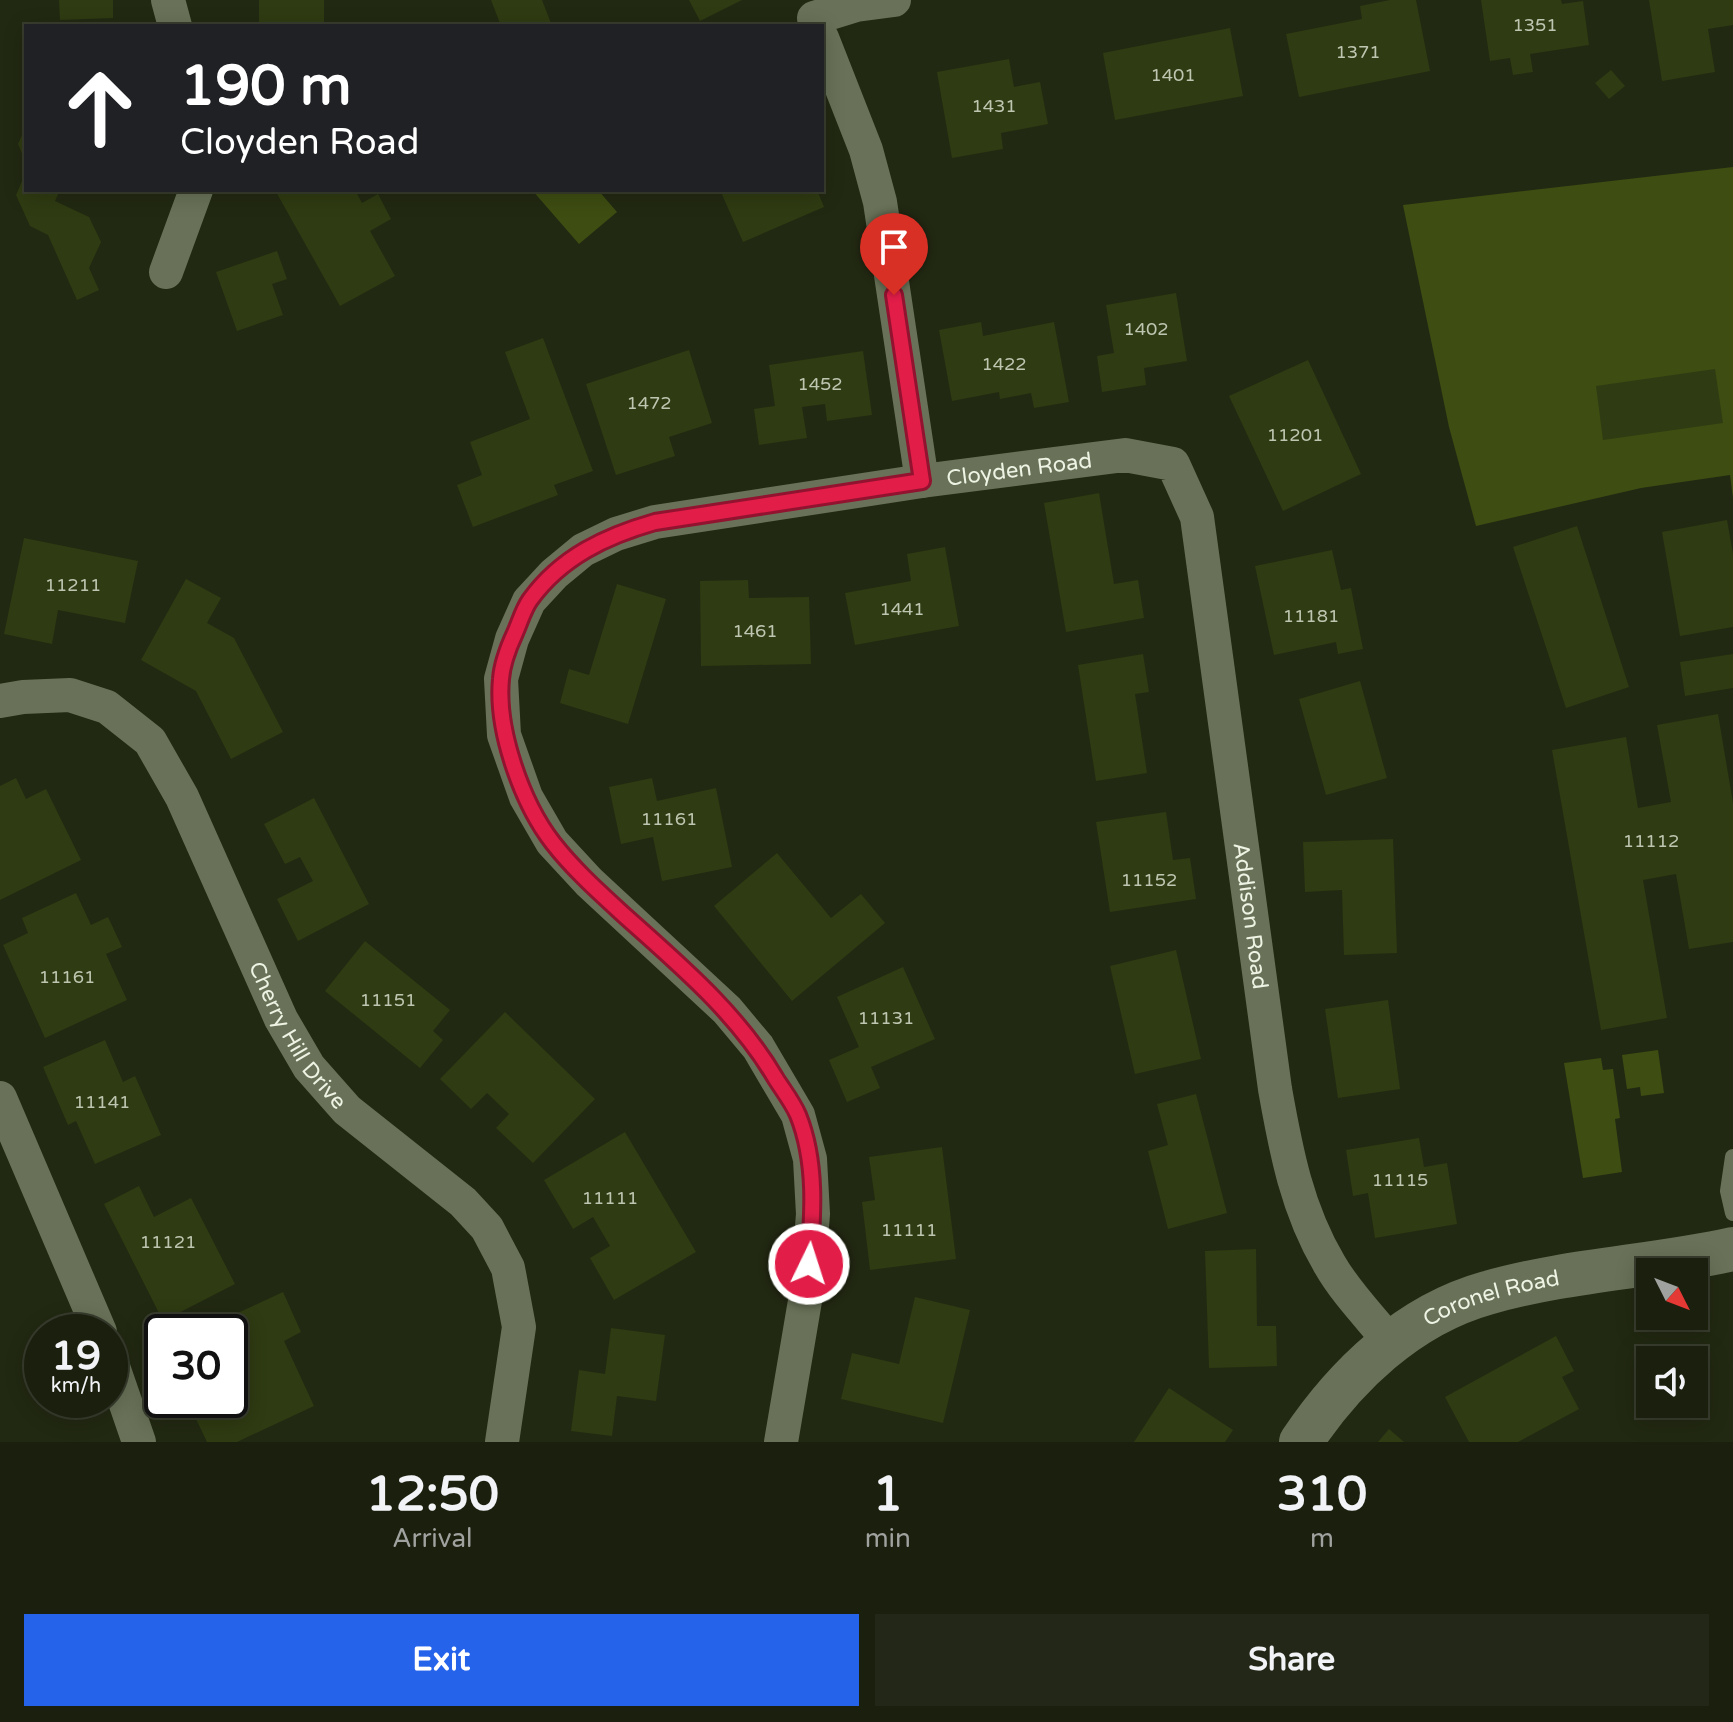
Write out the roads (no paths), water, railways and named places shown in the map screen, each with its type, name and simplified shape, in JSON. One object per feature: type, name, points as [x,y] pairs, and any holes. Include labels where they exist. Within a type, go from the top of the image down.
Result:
[{"type":"street","points":[[168,0],[174,24]]},
{"type":"street","points":[[815,21],[856,5],[894,0]]},
{"type":"street","points":[[824,44],[866,150],[880,202],[922,481]]},
{"type":"street","points":[[166,272],[195,192]]},
{"type":"street","name":"Cloyden Road","points":[[781,1442],[807,1289],[813,1214],[810,1159],[798,1115],[758,1047],[727,1010],[589,882],[552,842],[526,797],[504,735],[501,679],[512,639],[529,601],[554,574],[583,550],[616,534],[655,522],[922,481],[1125,455],[1173,464]]},
{"type":"street","name":"Addison Road","points":[[1173,464],[1197,517],[1275,1089],[1290,1170],[1307,1222],[1331,1267],[1391,1343]]},
{"type":"street","name":"Cherry Hill Drive","points":[[0,701],[70,695],[107,707],[150,741],[182,797],[281,1019],[309,1067],[347,1110],[463,1202],[487,1228],[508,1268],[519,1327],[502,1442]]},
{"type":"street","points":[[0,1098],[92,1314]]},
{"type":"street","name":"Coronel Road","points":[[1301,1442],[1321,1412],[1350,1379],[1391,1343],[1417,1325],[1485,1293],[1733,1249]]},
{"type":"street","points":[[128,1410],[139,1442]]},
{"type":"lane","points":[[1733,1157],[1728,1191],[1733,1213]]}]
